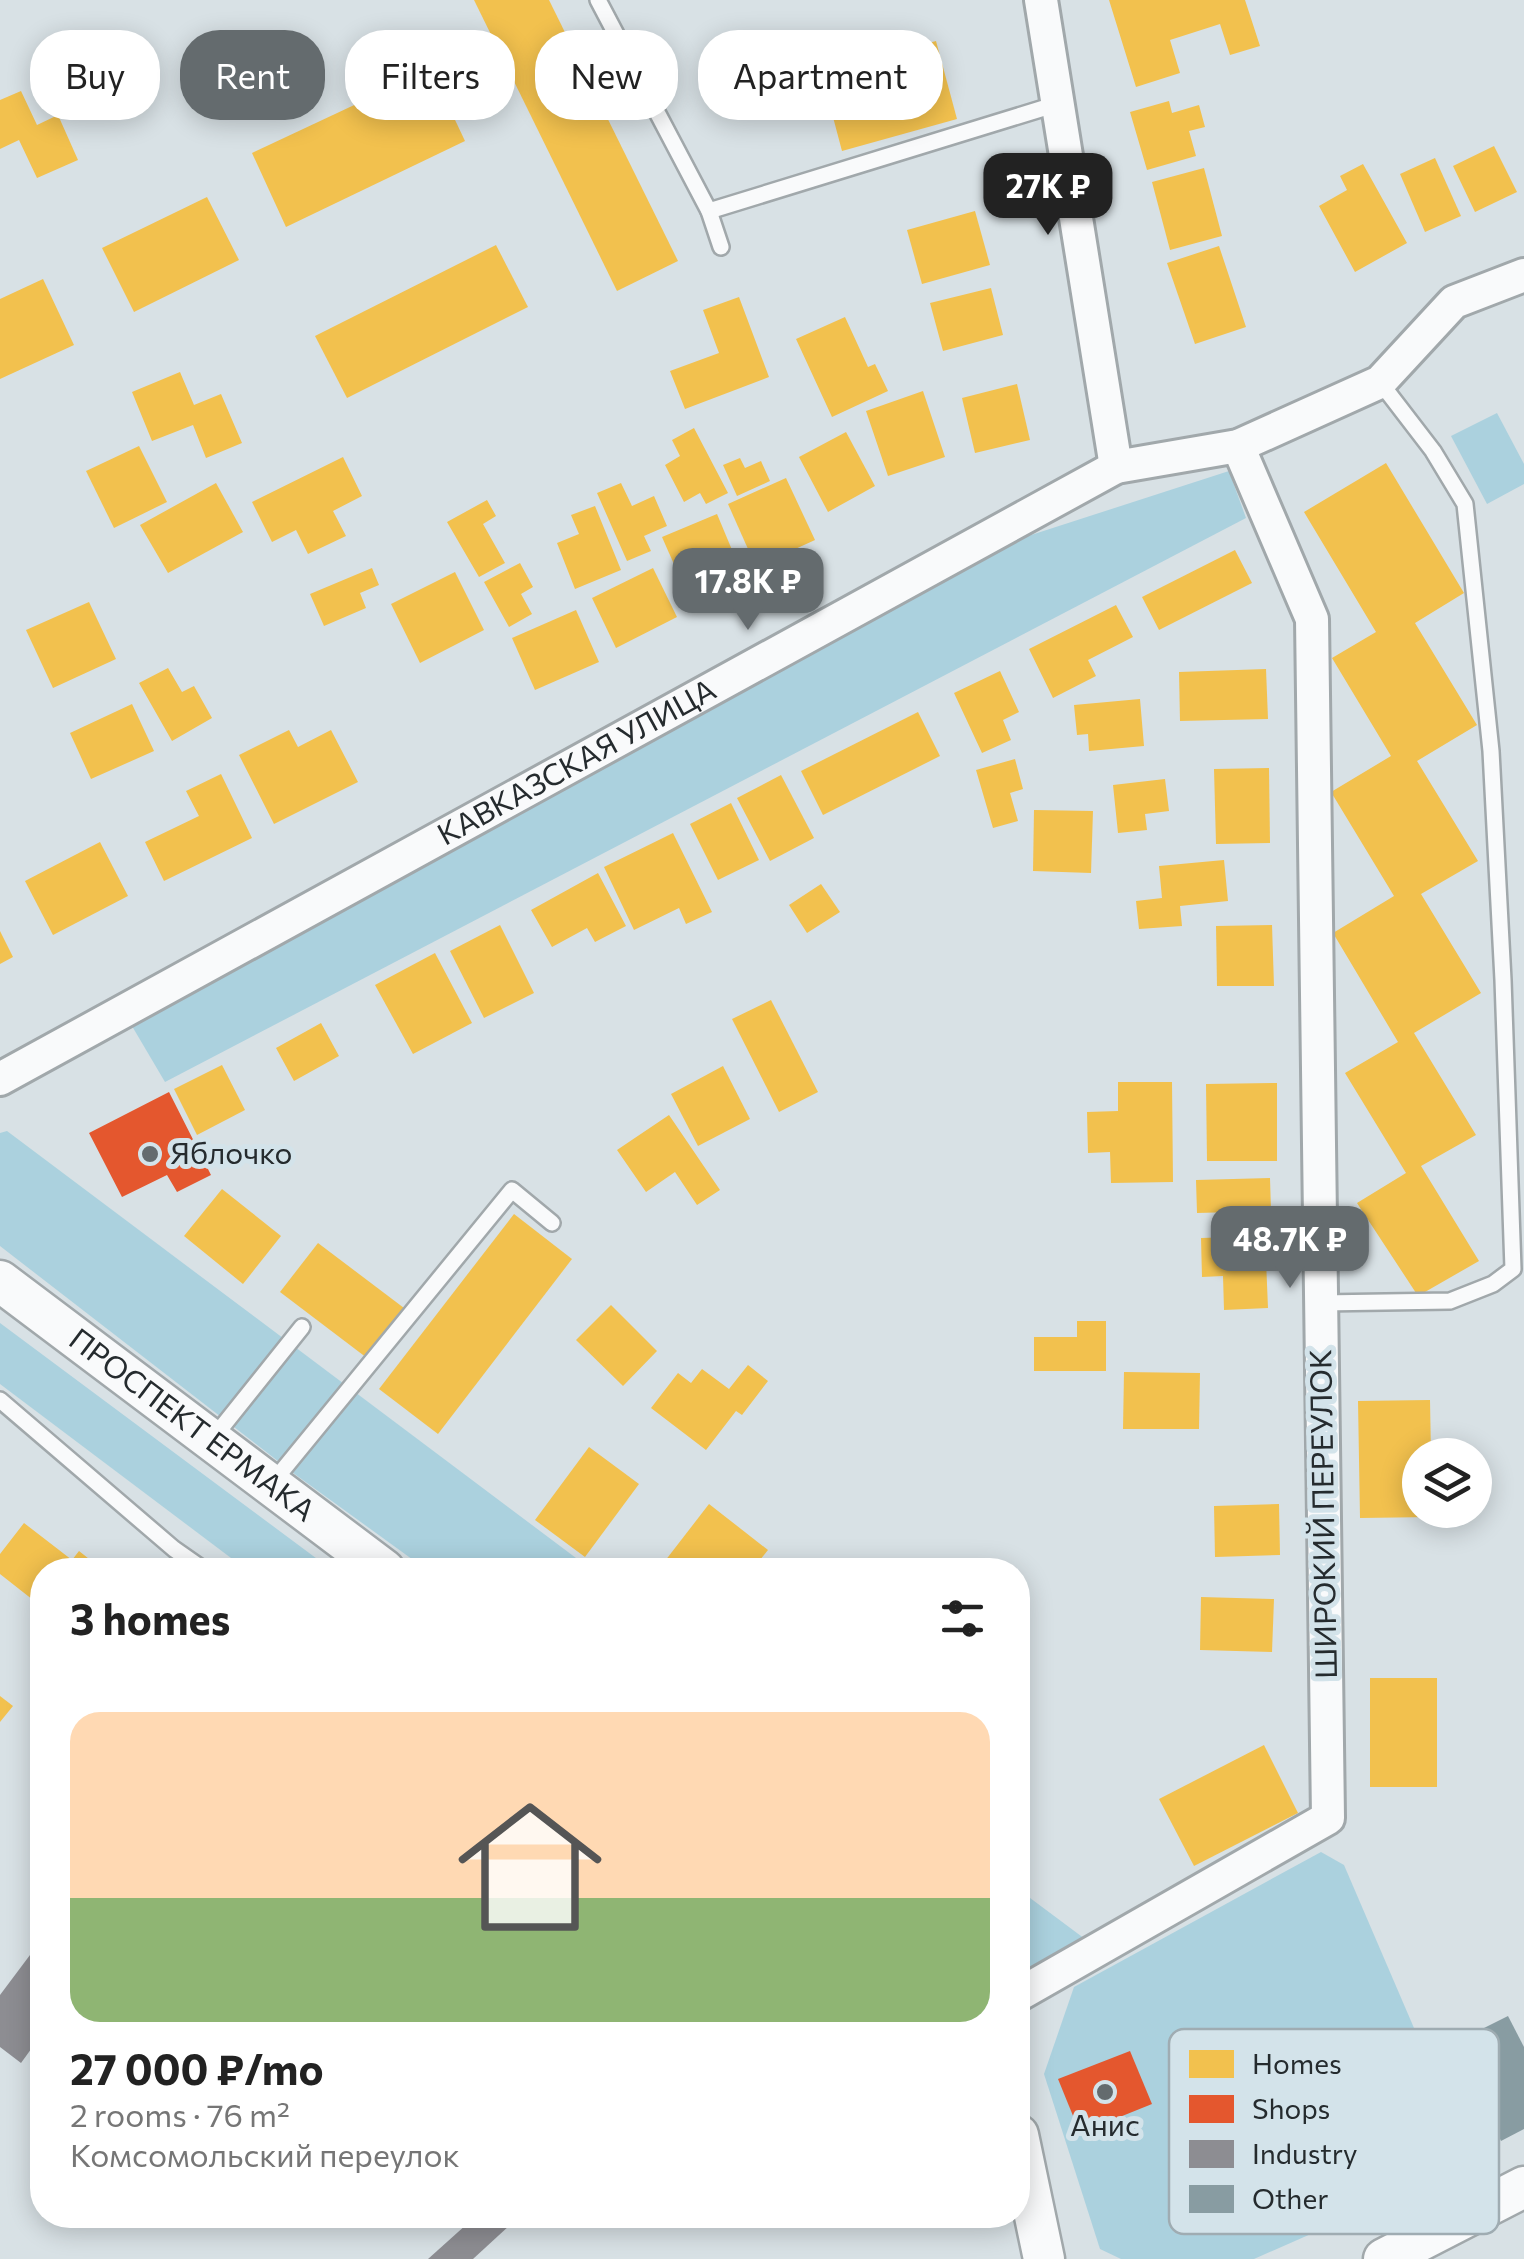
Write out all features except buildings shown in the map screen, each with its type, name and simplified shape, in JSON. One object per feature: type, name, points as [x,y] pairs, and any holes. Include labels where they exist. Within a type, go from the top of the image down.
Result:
[{"type":"street","points":[[1041,0],[1116,466]]},
{"type":"street","name":"КАВКАЗСКАЯ УЛИЦА","points":[[0,1079],[1116,466],[1238,446],[1380,382],[1454,302],[1524,275]]},
{"type":"street","name":"ШИРОКИЙ ПЕРЕУЛОК","points":[[1030,1987],[1328,1818],[1312,620],[1238,446]]},
{"type":"street","name":"ПРОСПЕКТ ЕРМАКА","points":[[0,1281],[368,1558]]},
{"type":"street","points":[[1030,2192],[1044,2259]]},
{"type":"street","points":[[1384,2259],[1433,2234]]},
{"type":"lane","points":[[598,0],[709,211],[721,247]]},
{"type":"lane","points":[[709,211],[1058,104]]},
{"type":"lane","points":[[1321,1302],[1450,1301],[1493,1284],[1512,1269],[1492,770],[1465,504],[1433,451],[1380,382]]},
{"type":"lane","points":[[270,1485],[512,1190],[552,1223]]},
{"type":"lane","points":[[211,1440],[302,1328]]},
{"type":"lane","points":[[0,1400],[187,1558]]},
{"type":"shaded area","points":[[1497,413],[1524,464],[1524,484],[1487,504],[1451,436]]},
{"type":"shaded area","points":[[1229,471],[1246,518],[165,1082],[129,1021],[1028,536]]},
{"type":"shaded area","points":[[7,1131],[576,1558],[410,1558],[296,1475],[0,1246],[0,1133]]},
{"type":"shaded area","points":[[0,1323],[316,1558],[231,1558],[0,1384]]},
{"type":"shaded area","points":[[1321,1852],[1344,1865],[1414,2029],[1169,2029],[1169,2234],[1311,2234],[1254,2259],[1121,2259],[1100,2249],[1044,2074],[1074,1987]]},
{"type":"shaded area","points":[[1030,1898],[1085,1939],[1030,1972]]},
{"type":"place","name":"Яблочко","points":[[150,1154]]},
{"type":"place","name":"Анис","points":[[1105,2092]]}]
